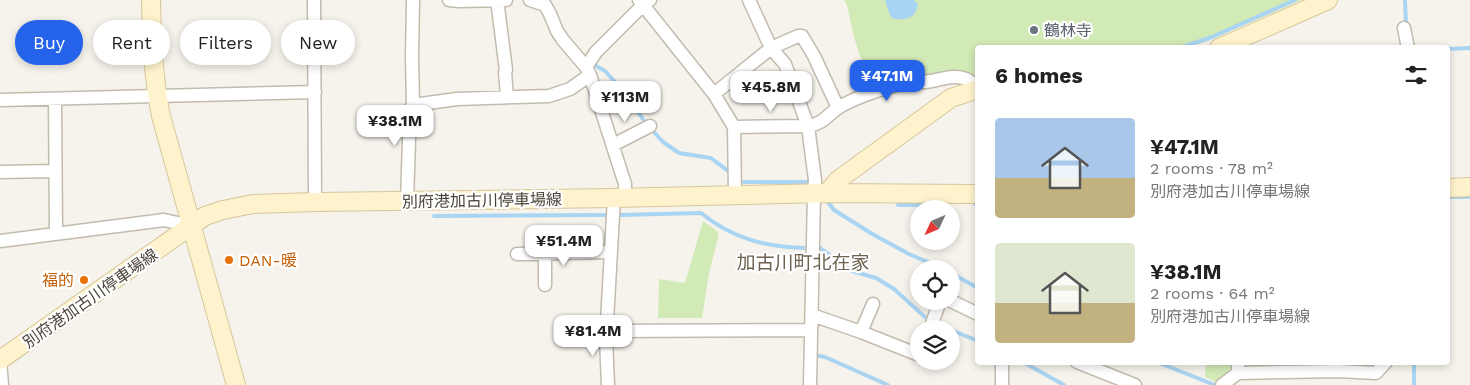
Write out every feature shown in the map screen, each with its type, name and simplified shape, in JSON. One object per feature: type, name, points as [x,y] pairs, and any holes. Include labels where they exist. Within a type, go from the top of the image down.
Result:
[{"type":"main road","points":[[151,0],[153,63],[161,116],[236,385]]},
{"type":"main road","points":[[1226,45],[1328,0]]},
{"type":"main road","points":[[820,193],[951,98],[975,90]]},
{"type":"main road","points":[[1450,188],[1470,187]]},
{"type":"main road","name":"別府港加古川停車場線","points":[[0,360],[206,216],[223,210],[252,204],[820,193],[975,194]]},
{"type":"street","points":[[314,0],[316,202]]},
{"type":"street","points":[[407,201],[410,109],[413,105],[414,0]]},
{"type":"street","points":[[449,0],[506,0]]},
{"type":"street","points":[[497,0],[506,70],[507,97]]},
{"type":"street","points":[[749,0],[772,48],[785,64],[808,126],[816,180],[820,193],[811,330],[810,385]]},
{"type":"street","points":[[537,1],[545,5],[560,36],[588,71],[625,184],[619,198],[611,252],[607,330],[608,385]]},
{"type":"street","points":[[413,105],[457,99],[549,96],[570,89],[588,71],[596,52],[644,2],[714,94],[734,127],[735,195]]},
{"type":"street","points":[[1404,28],[1407,45]]},
{"type":"street","points":[[714,94],[772,48],[802,36],[814,56],[838,108]]},
{"type":"street","points":[[734,127],[808,126],[818,124],[838,108],[878,91],[914,80],[923,83],[939,78],[961,78],[968,80],[975,86]]},
{"type":"street","points":[[0,100],[315,92]]},
{"type":"street","points":[[54,98],[56,233]]},
{"type":"street","points":[[613,145],[650,126]]},
{"type":"street","points":[[0,172],[55,171]]},
{"type":"street","points":[[0,241],[164,220],[192,226]]},
{"type":"street","points":[[517,254],[611,252]]},
{"type":"street","points":[[545,253],[545,286]]},
{"type":"street","points":[[861,332],[873,304]]},
{"type":"street","points":[[960,305],[975,313]]},
{"type":"street","points":[[812,315],[910,351]]},
{"type":"street","points":[[607,330],[811,330]]},
{"type":"street","points":[[0,360],[2,385]]},
{"type":"street","points":[[1003,365],[1006,383]]},
{"type":"street","points":[[1085,365],[1135,385]]},
{"type":"street","points":[[1222,385],[1238,368],[1338,367],[1376,372],[1383,365]]},
{"type":"green space","points":[[844,0],[1302,0],[1194,45],[975,45],[975,76],[951,72],[911,76],[880,85],[875,81],[860,56],[847,5]]},
{"type":"green space","points":[[703,221],[718,232],[718,238],[709,273],[702,318],[658,318],[659,279],[685,283]]},
{"type":"green space","points":[[1206,365],[1230,365],[1231,368],[1216,382],[1205,377]]},
{"type":"water","points":[[885,0],[914,0],[918,4],[917,9],[909,18],[892,18]]},
{"type":"waterway","points":[[1189,45],[1212,37],[1295,0]]},
{"type":"waterway","points":[[1405,0],[1406,25]]},
{"type":"waterway","points":[[1450,49],[1470,48]]},
{"type":"waterway","points":[[591,63],[605,71],[627,95],[646,124]]},
{"type":"waterway","points":[[651,129],[663,142],[679,153],[711,158],[728,171]]},
{"type":"waterway","points":[[744,182],[813,183]]},
{"type":"waterway","points":[[1450,197],[1470,197]]},
{"type":"waterway","points":[[825,198],[834,210],[874,235],[923,260]]},
{"type":"waterway","points":[[898,205],[910,205]]},
{"type":"waterway","points":[[619,215],[701,213],[725,229],[750,240],[777,246],[806,248]]},
{"type":"waterway","points":[[434,216],[611,215]]},
{"type":"waterway","points":[[820,248],[852,271],[876,278],[894,289],[925,317]]},
{"type":"waterway","points":[[960,278],[975,286]]},
{"type":"waterway","points":[[960,334],[975,340]]},
{"type":"waterway","points":[[814,355],[825,357],[888,385]]},
{"type":"waterway","points":[[1028,365],[1064,385]]},
{"type":"waterway","points":[[1165,365],[1215,385]]},
{"type":"waterway","points":[[1414,365],[1414,385]]},
{"type":"place","name":"鶴林寺","points":[[1034,30]]},
{"type":"place","name":"DAN-暖","points":[[229,260]]},
{"type":"place","name":"福的","points":[[84,280]]},
{"type":"district","name":"加古川町北在家","points":[[803,262]]}]
